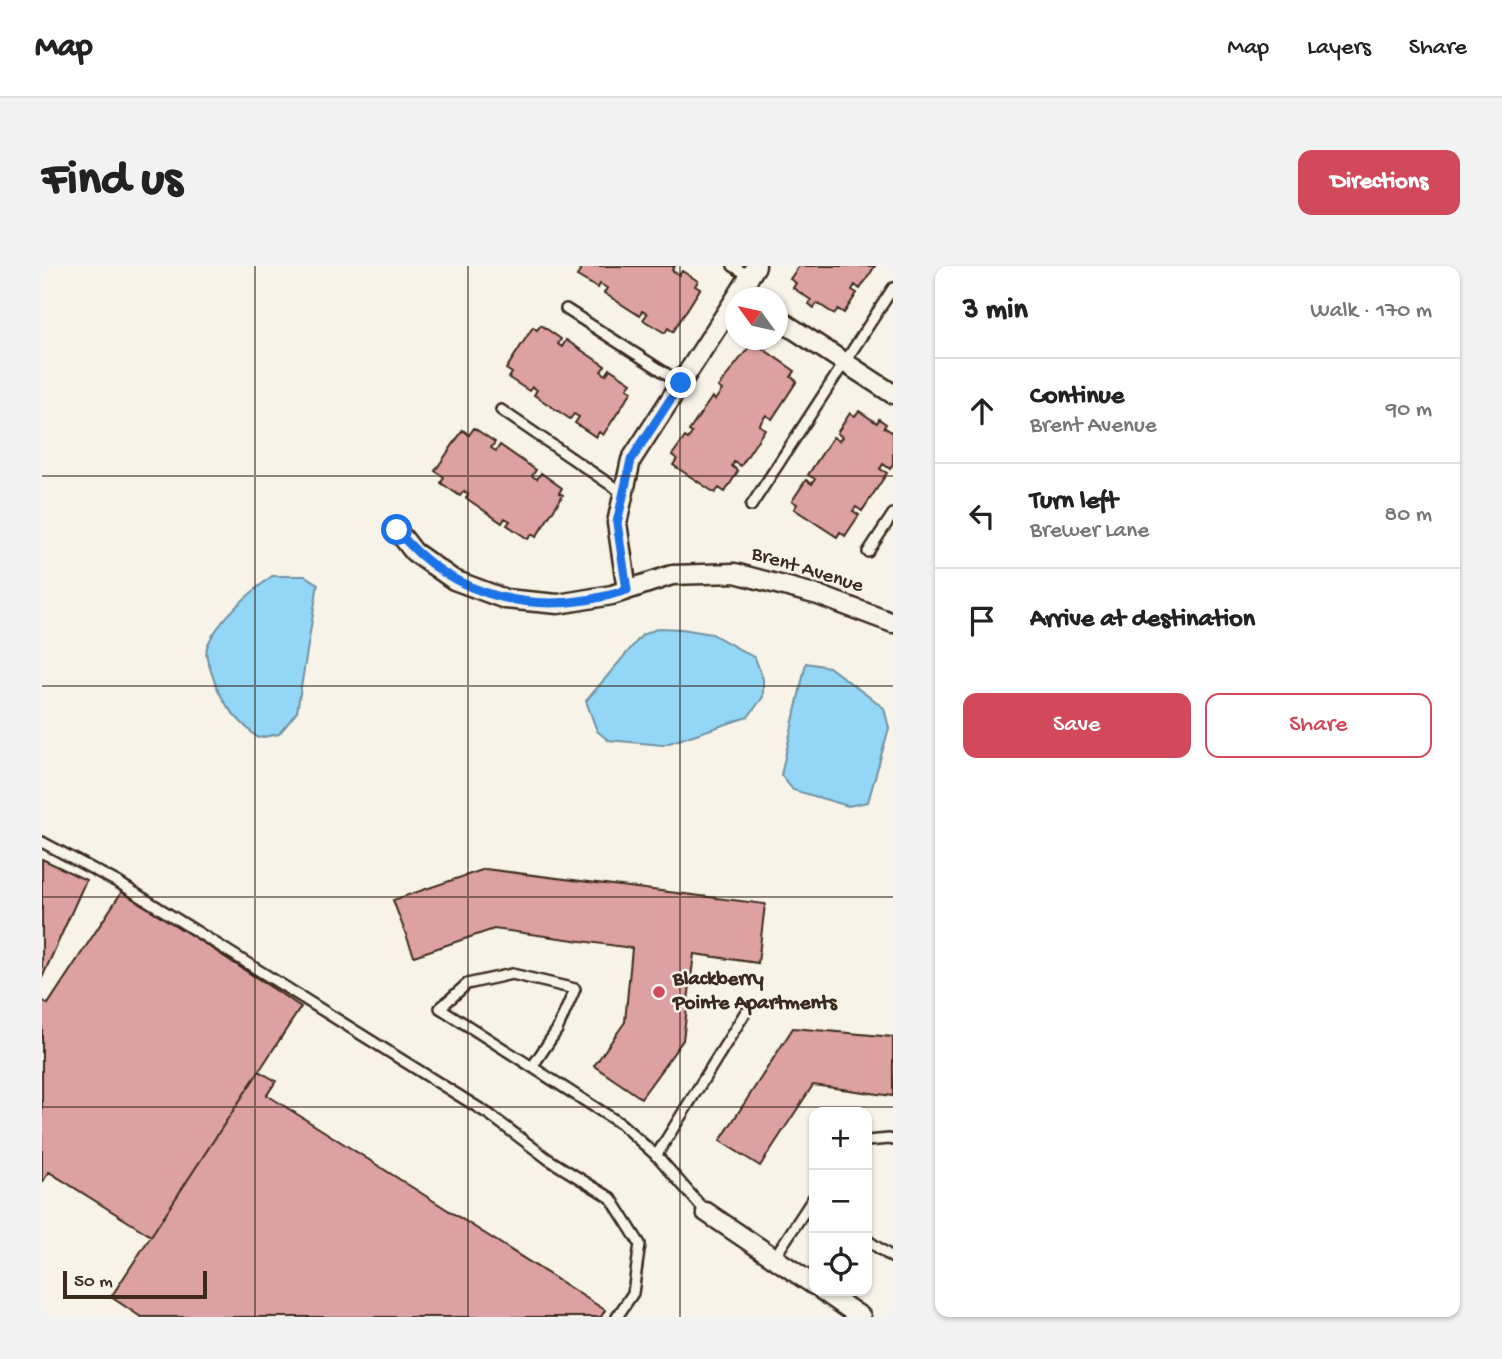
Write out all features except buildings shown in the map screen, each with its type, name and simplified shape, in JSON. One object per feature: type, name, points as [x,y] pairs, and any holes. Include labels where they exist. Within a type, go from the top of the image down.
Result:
[{"type":"street","points":[[744,287],[752,271]]},
{"type":"street","points":[[627,590],[617,523],[631,460],[725,318]]},
{"type":"street","points":[[788,325],[893,394]]},
{"type":"street","name":"Brent Avenue","points":[[397,530],[415,552],[454,580],[505,599],[558,604],[612,595],[672,575],[735,573],[818,595],[893,622]]},
{"type":"street","points":[[706,1212],[809,1282]]},
{"type":"street","points":[[830,1296],[861,1317]]},
{"type":"lane","points":[[733,266],[752,271]]},
{"type":"lane","points":[[751,506],[893,288]]},
{"type":"lane","points":[[566,309],[681,383]]},
{"type":"lane","points":[[501,411],[624,494]]},
{"type":"lane","points":[[868,552],[893,514]]},
{"type":"lane","points":[[42,842],[119,883],[490,1115],[548,1159],[611,1198],[640,1244],[633,1293],[617,1317]]},
{"type":"lane","points":[[533,1067],[557,1030],[575,989],[512,975],[467,984],[440,1008],[621,1124],[656,1156],[706,1212]]},
{"type":"lane","points":[[656,1156],[745,1013]]},
{"type":"lane","points":[[872,1141],[893,1140]]},
{"type":"lane","points":[[774,1258],[809,1208]]},
{"type":"lane","points":[[872,1243],[893,1258]]},
{"type":"water","points":[[272,576],[305,576],[318,584],[297,712],[279,734],[258,738],[234,715],[223,699],[206,652],[214,633],[229,615]]},
{"type":"water","points":[[659,628],[712,634],[755,658],[763,679],[763,697],[748,717],[663,745],[608,740],[597,731],[586,701],[642,635]]},
{"type":"water","points":[[806,663],[829,667],[884,708],[889,728],[868,802],[848,806],[793,790],[781,775]]},
{"type":"place","name":"Blackberry Pointe Apartments","points":[[659,992]]},
{"type":"route","points":[[397,530],[415,552],[454,580],[505,599],[558,604],[627,590],[617,523],[631,460],[681,383]]}]
